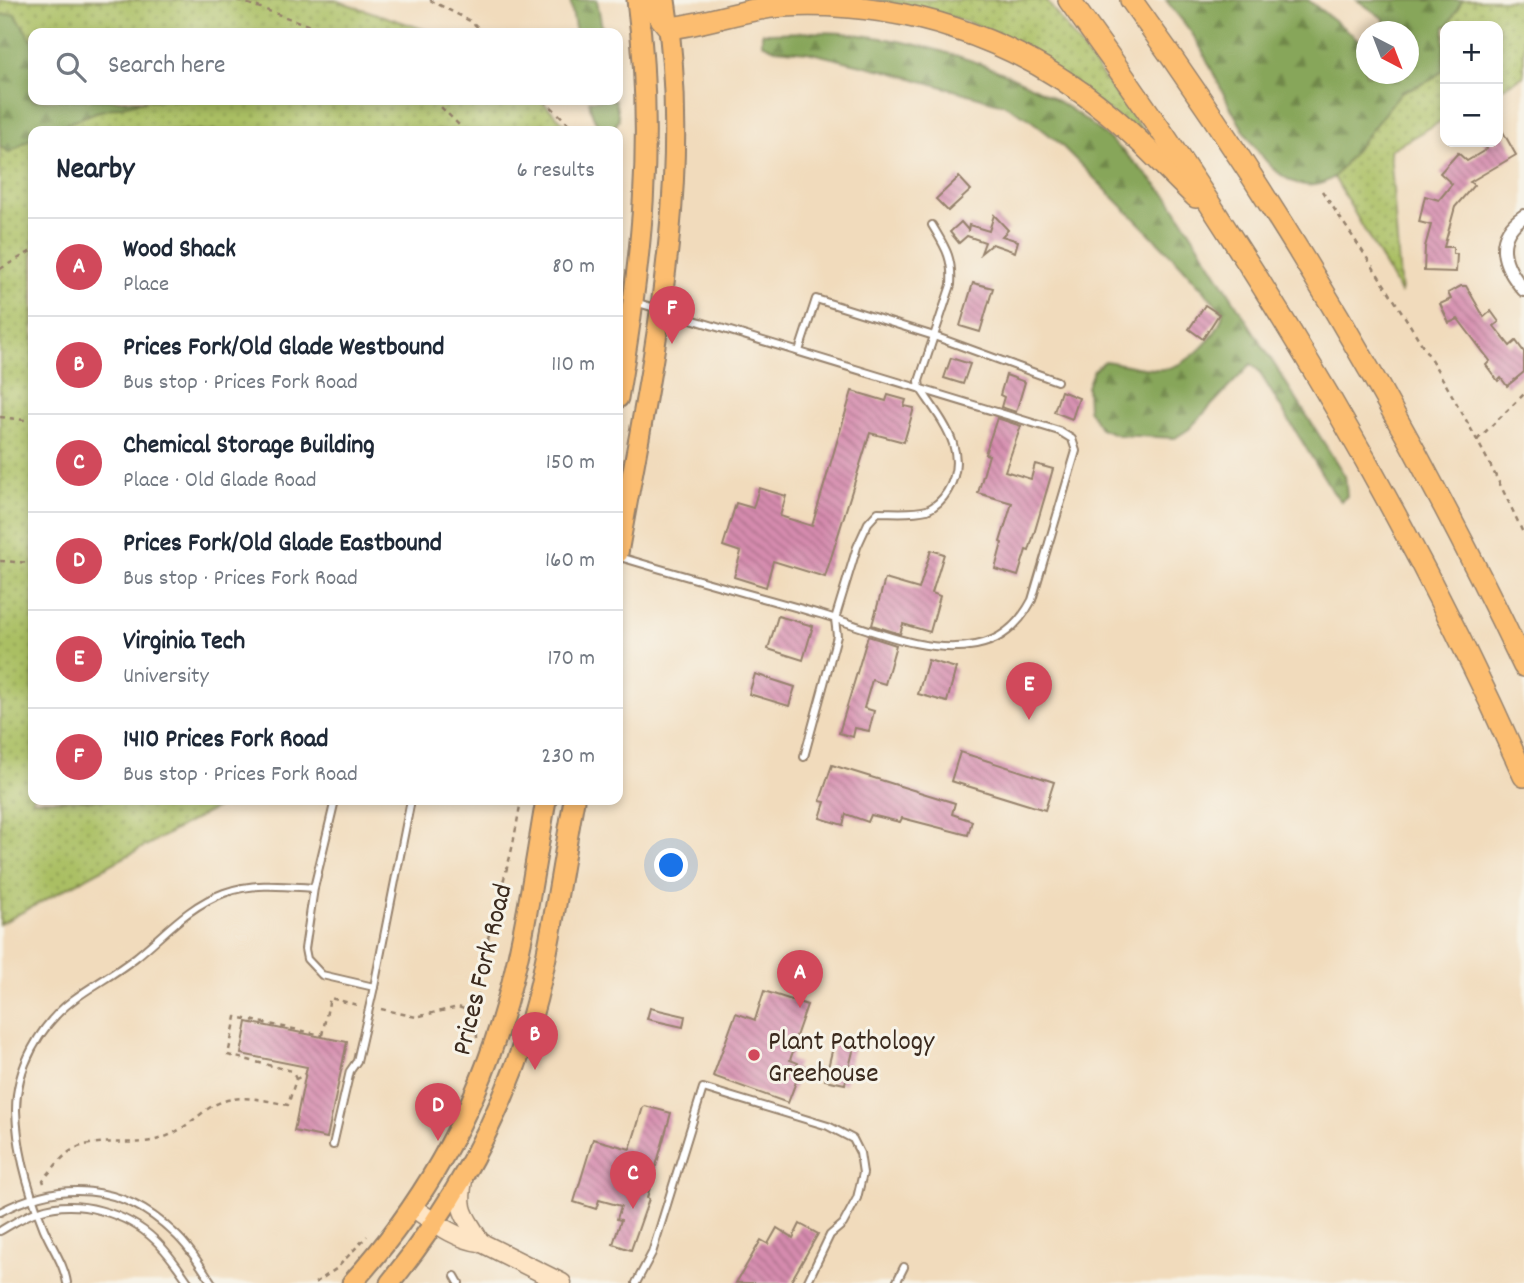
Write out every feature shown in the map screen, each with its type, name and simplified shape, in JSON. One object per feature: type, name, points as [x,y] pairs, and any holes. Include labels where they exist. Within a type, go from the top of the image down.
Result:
[{"type":"highway","points":[[646,0],[669,28],[692,26],[747,10],[824,4],[902,12],[975,34],[1026,57],[1079,90],[1134,135],[1223,222]]},
{"type":"highway","points":[[1069,0],[1139,97],[1223,222],[1307,358],[1385,496],[1455,629],[1524,776]]},
{"type":"highway","points":[[1131,0],[1240,158],[1347,331],[1430,478],[1524,666]]},
{"type":"main road","points":[[623,368],[644,214],[647,130],[637,0]]},
{"type":"main road","points":[[623,526],[661,309],[669,246],[675,128],[665,0]]},
{"type":"main road","name":"Prices Fork Road","points":[[352,1283],[377,1255],[433,1176],[469,1107],[500,1024],[526,913],[545,805]]},
{"type":"main road","name":"Prices Fork Road","points":[[390,1283],[436,1222],[463,1180],[490,1128],[525,1039],[543,968],[573,805]]},
{"type":"street","points":[[1524,216],[1511,225],[1503,246],[1506,263],[1524,290]]},
{"type":"street","points":[[463,1180],[460,1195],[462,1212],[480,1242]]},
{"type":"street","points":[[412,1207],[462,1238],[480,1242],[562,1283]]},
{"type":"lane","points":[[804,757],[837,636],[835,618],[857,547],[868,523],[878,512],[915,512],[930,509],[944,498],[954,480],[958,464],[953,443],[920,388],[919,381],[951,285],[949,253],[932,225]]},
{"type":"lane","points":[[799,351],[816,299],[934,336],[1057,381]]},
{"type":"lane","points":[[623,556],[835,618],[890,637],[940,648],[978,645],[1006,634],[1021,620],[1032,600],[1076,450],[1072,439],[1059,431],[634,301]]},
{"type":"lane","points":[[334,805],[314,888],[306,934],[307,959],[322,975],[374,987]]},
{"type":"lane","points":[[333,1145],[350,1071],[357,1061],[370,1007],[410,805]]},
{"type":"lane","points":[[66,1283],[37,1211],[17,1129],[18,1091],[36,1041],[72,1000],[121,969],[188,912],[207,900],[226,892],[254,886],[314,888]]},
{"type":"lane","points":[[636,1283],[652,1253],[703,1088],[828,1126],[853,1139],[860,1153],[863,1173],[857,1198],[843,1224],[830,1236],[807,1283]]},
{"type":"lane","points":[[0,1212],[50,1192],[69,1190],[108,1195],[152,1214],[187,1247],[212,1283]]},
{"type":"lane","points":[[0,1231],[37,1211],[54,1207],[89,1208],[133,1225],[155,1240],[189,1283]]},
{"type":"lane","points":[[896,1283],[904,1268]]},
{"type":"path","points":[[238,0],[316,28]]},
{"type":"path","points":[[430,0],[479,28]]},
{"type":"path","points":[[438,105],[459,126]]},
{"type":"path","points":[[549,105],[571,126]]},
{"type":"path","points":[[1322,191],[1395,297],[1497,474],[1524,535]]},
{"type":"path","points":[[0,270],[28,253]]},
{"type":"path","points":[[1476,440],[1524,394]]},
{"type":"path","points":[[0,417],[28,420]]},
{"type":"path","points":[[0,561],[28,563]]},
{"type":"path","points":[[477,1044],[476,1013],[493,913],[512,850],[520,805]]},
{"type":"path","points":[[50,1192],[43,1180],[62,1159],[79,1147],[141,1144],[161,1139],[179,1130],[207,1109],[234,1098],[256,1098],[288,1105],[296,1079],[292,1071],[228,1055],[236,1017],[322,1036],[330,998],[416,1017],[458,1007],[476,1013]]},
{"type":"path","points":[[296,1079],[306,1074]]},
{"type":"path","points":[[315,1283],[336,1269],[369,1234]]},
{"type":"green space","points":[[0,0],[335,0],[420,28],[28,28],[28,105],[546,105],[566,126],[28,126],[28,805],[222,805],[0,924]]},
{"type":"green space","points":[[570,0],[597,0],[602,28],[575,28]]},
{"type":"green space","points":[[876,0],[1046,0],[1152,143],[1017,43],[979,26],[939,13]]},
{"type":"green space","points":[[1166,0],[1308,0],[1356,37],[1356,84],[1419,84],[1419,21],[1384,21],[1357,0],[1462,0],[1451,21],[1440,21],[1440,72],[1431,80],[1401,92],[1334,177],[1320,184],[1299,184],[1280,174],[1262,156],[1231,109],[1195,37]]},
{"type":"green space","points":[[1462,0],[1524,0],[1524,76],[1503,87],[1503,21],[1451,21]]},
{"type":"green space","points":[[15,14],[28,34],[28,105],[126,105],[96,112],[61,126],[28,126],[28,140],[9,153],[0,146],[0,15]]},
{"type":"green space","points":[[762,33],[842,33],[941,51],[973,61],[1035,88],[1102,132],[1169,198],[1345,476],[1347,496],[1341,501],[1333,492],[1258,370],[1251,364],[1189,429],[1175,438],[1118,435],[1100,428],[1088,409],[1087,387],[1093,371],[1104,361],[1148,369],[1173,367],[1192,356],[1209,340],[1223,312],[1180,264],[1057,141],[1028,118],[1003,104],[887,71],[807,52],[775,49],[762,43]]},
{"type":"green space","points":[[1440,56],[1440,122],[1390,150],[1401,294],[1334,177],[1401,92],[1431,80]]},
{"type":"green space","points":[[590,105],[616,105],[619,119],[616,126],[599,126]]},
{"type":"building","points":[[1503,132],[1516,155],[1470,182],[1474,185],[1455,207],[1444,247],[1453,247],[1453,254],[1457,254],[1456,272],[1424,271],[1425,247],[1431,225],[1419,222],[1425,196],[1439,200],[1452,184],[1440,173],[1458,153],[1467,161],[1487,149],[1486,147],[1503,147]]},
{"type":"building","points":[[959,177],[971,190],[948,211],[936,199]]},
{"type":"building","points":[[994,215],[1008,230],[1002,236],[1018,241],[1015,252],[992,244],[981,253],[985,242],[967,236],[959,243],[950,232],[961,222],[968,230],[969,225],[989,231]]},
{"type":"building","points":[[973,283],[993,288],[980,332],[960,326]]},
{"type":"building","points":[[1466,286],[1484,317],[1491,311],[1499,322],[1494,326],[1510,346],[1516,341],[1524,352],[1524,372],[1507,386],[1501,378],[1498,381],[1486,365],[1490,361],[1458,319],[1449,323],[1440,304],[1451,299],[1448,293]]},
{"type":"building","points":[[1205,305],[1219,314],[1203,339],[1189,329]]},
{"type":"building","points":[[951,358],[970,364],[963,384],[944,378]]},
{"type":"building","points":[[1006,375],[1025,382],[1016,412],[1001,407],[1004,397],[1000,395]]},
{"type":"building","points":[[852,391],[886,401],[888,395],[906,400],[904,406],[914,408],[904,442],[870,433],[825,577],[773,561],[766,587],[734,577],[741,552],[723,546],[736,503],[753,508],[759,488],[786,496],[780,516],[812,526]]},
{"type":"building","points":[[1061,391],[1079,398],[1072,419],[1054,412]]},
{"type":"building","points":[[997,418],[1021,426],[1005,471],[1031,479],[1035,464],[1053,469],[1029,551],[1026,550],[1018,576],[995,569],[1012,503],[978,493],[989,455],[985,454]]},
{"type":"building","points":[[931,550],[944,554],[932,593],[940,596],[930,632],[903,624],[900,634],[872,625],[885,579],[919,589]]},
{"type":"building","points":[[778,616],[813,626],[803,660],[768,649]]},
{"type":"building","points":[[868,636],[896,645],[885,684],[872,680],[864,708],[874,711],[869,731],[855,728],[853,737],[839,733]]},
{"type":"building","points":[[928,660],[956,668],[947,702],[918,694]]},
{"type":"building","points":[[755,674],[795,687],[789,706],[749,694]]},
{"type":"building","points":[[960,752],[1054,782],[1045,810],[951,781]]},
{"type":"building","points":[[832,765],[955,803],[952,814],[972,821],[968,835],[902,818],[900,822],[871,815],[868,822],[846,814],[843,825],[820,818],[825,802],[820,801]]},
{"type":"building","points":[[764,991],[807,1005],[790,1060],[798,1063],[795,1069],[800,1071],[788,1103],[713,1076],[736,1013],[755,1020]]},
{"type":"building","points":[[650,1008],[685,1016],[683,1027],[647,1019]]},
{"type":"building","points":[[247,1022],[347,1042],[327,1138],[294,1131],[307,1067],[241,1054]]},
{"type":"building","points":[[835,1039],[855,1043],[845,1084],[825,1080]]},
{"type":"building","points":[[645,1106],[671,1113],[647,1198],[649,1199],[631,1250],[613,1244],[621,1220],[617,1219],[621,1206],[599,1200],[596,1209],[574,1202],[593,1139],[630,1149]]},
{"type":"building","points":[[800,1224],[818,1234],[790,1283],[736,1283],[761,1240],[768,1244],[777,1228],[793,1238]]},
{"type":"place","name":"1410 Prices Fork Road","points":[[672,344]]},
{"type":"place","name":"Virginia Tech","points":[[1029,720]]},
{"type":"place","name":"Wood Shack","points":[[800,1008]]},
{"type":"place","name":"Plant Pathology Greehouse","points":[[754,1055]]},
{"type":"place","name":"Prices Fork/Old Glade Westbound","points":[[535,1070]]},
{"type":"place","name":"Prices Fork/Old Glade Eastbound","points":[[438,1141]]},
{"type":"place","name":"Chemical Storage Building","points":[[633,1209]]}]
